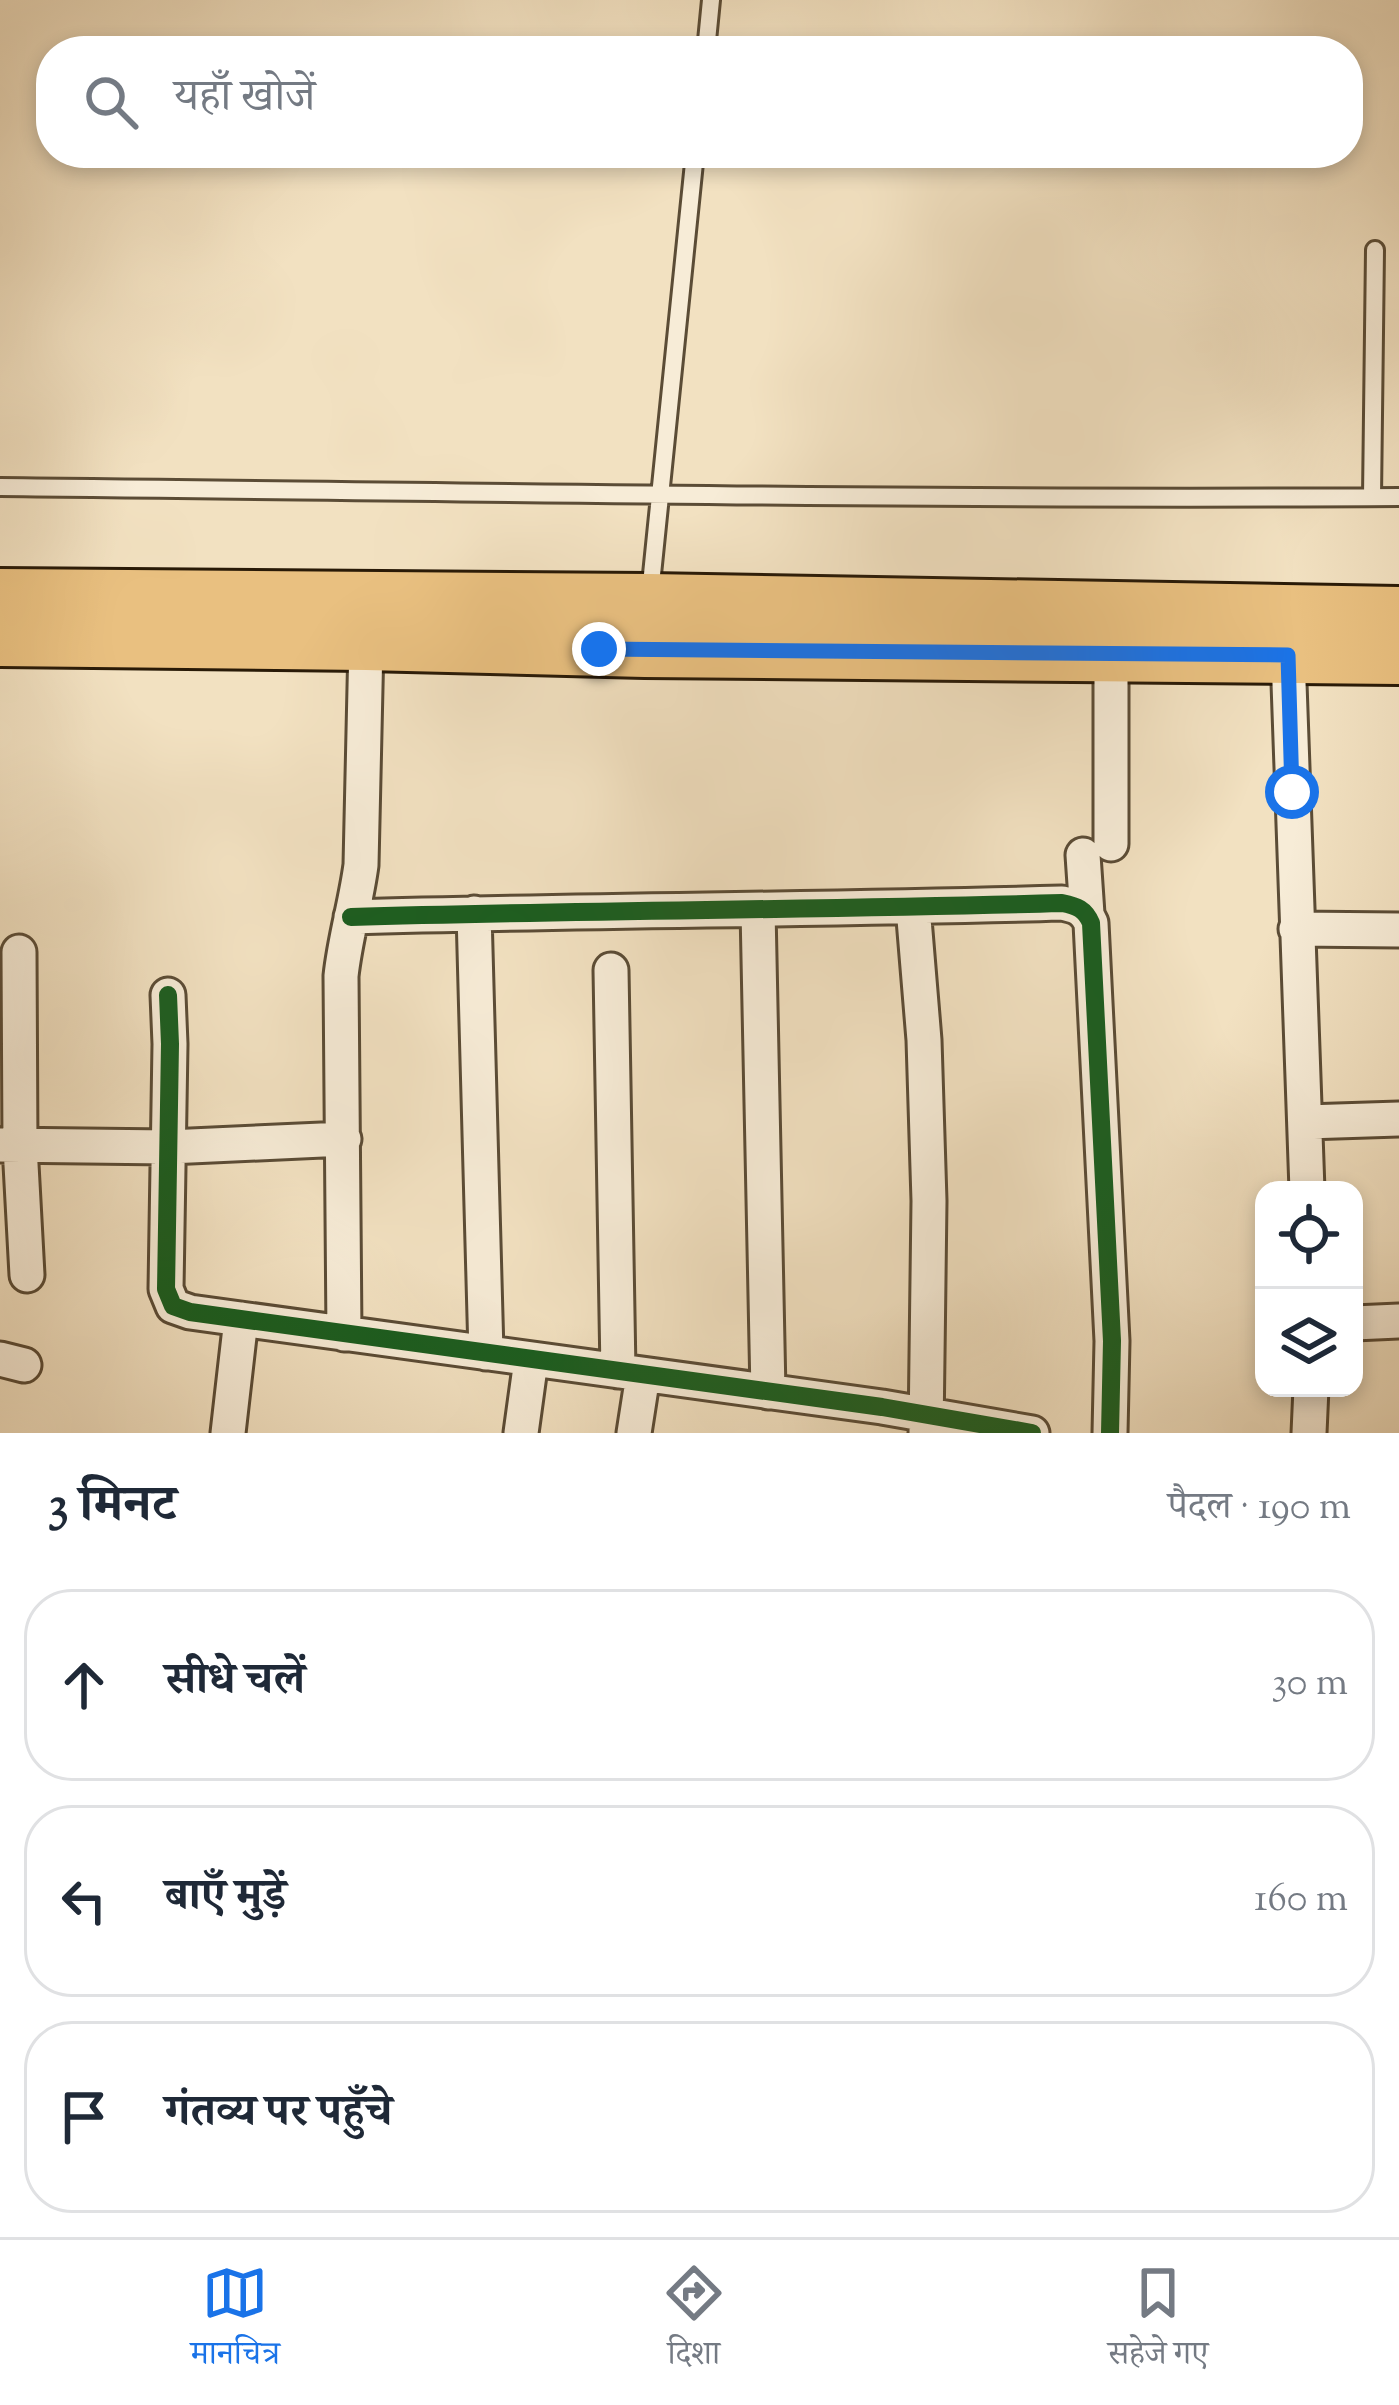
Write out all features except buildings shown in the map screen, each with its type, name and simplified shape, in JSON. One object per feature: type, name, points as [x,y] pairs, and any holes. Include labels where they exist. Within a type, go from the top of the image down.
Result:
[{"type":"main road","points":[[0,596],[1399,614]]},
{"type":"main road","points":[[0,639],[1399,657]]},
{"type":"street","points":[[344,1334],[341,976],[361,865],[365,643]]},
{"type":"street","points":[[1087,914],[1097,850],[1111,655]]},
{"type":"street","points":[[1288,655],[1307,1181]]},
{"type":"street","points":[[351,917],[1077,906],[1091,923],[1112,1341],[1110,1433]]},
{"type":"street","points":[[913,908],[924,1040],[929,1201],[927,1425]]},
{"type":"street","points":[[758,910],[768,1392]]},
{"type":"street","points":[[474,913],[486,1353]]},
{"type":"street","points":[[1296,929],[1399,929]]},
{"type":"street","points":[[19,952],[10,1146],[27,1275]]},
{"type":"street","points":[[611,970],[634,1433]]},
{"type":"street","points":[[168,995],[166,1289],[173,1306],[768,1392],[927,1425],[1032,1433]]},
{"type":"street","points":[[1306,1122],[1399,1119]]},
{"type":"street","points":[[10,1146],[169,1147],[344,1139]]},
{"type":"street","points":[[228,1433],[241,1319]]},
{"type":"street","points":[[1363,1323],[1399,1321]]},
{"type":"street","points":[[521,1433],[531,1360]]},
{"type":"street","points":[[1310,1433],[1311,1397]]},
{"type":"lane","points":[[707,36],[711,0]]},
{"type":"lane","points":[[650,601],[693,168]]},
{"type":"lane","points":[[1372,497],[1376,250]]},
{"type":"lane","points":[[0,488],[660,496],[1399,496]]},
{"type":"cycle path","points":[[351,917],[1062,903],[1080,909],[1091,923],[1112,1341],[1110,1433]]},
{"type":"cycle path","points":[[168,995],[166,1289],[173,1306],[882,1407],[1032,1433]]},
{"type":"route","points":[[599,649],[1288,655],[1292,792]]}]
